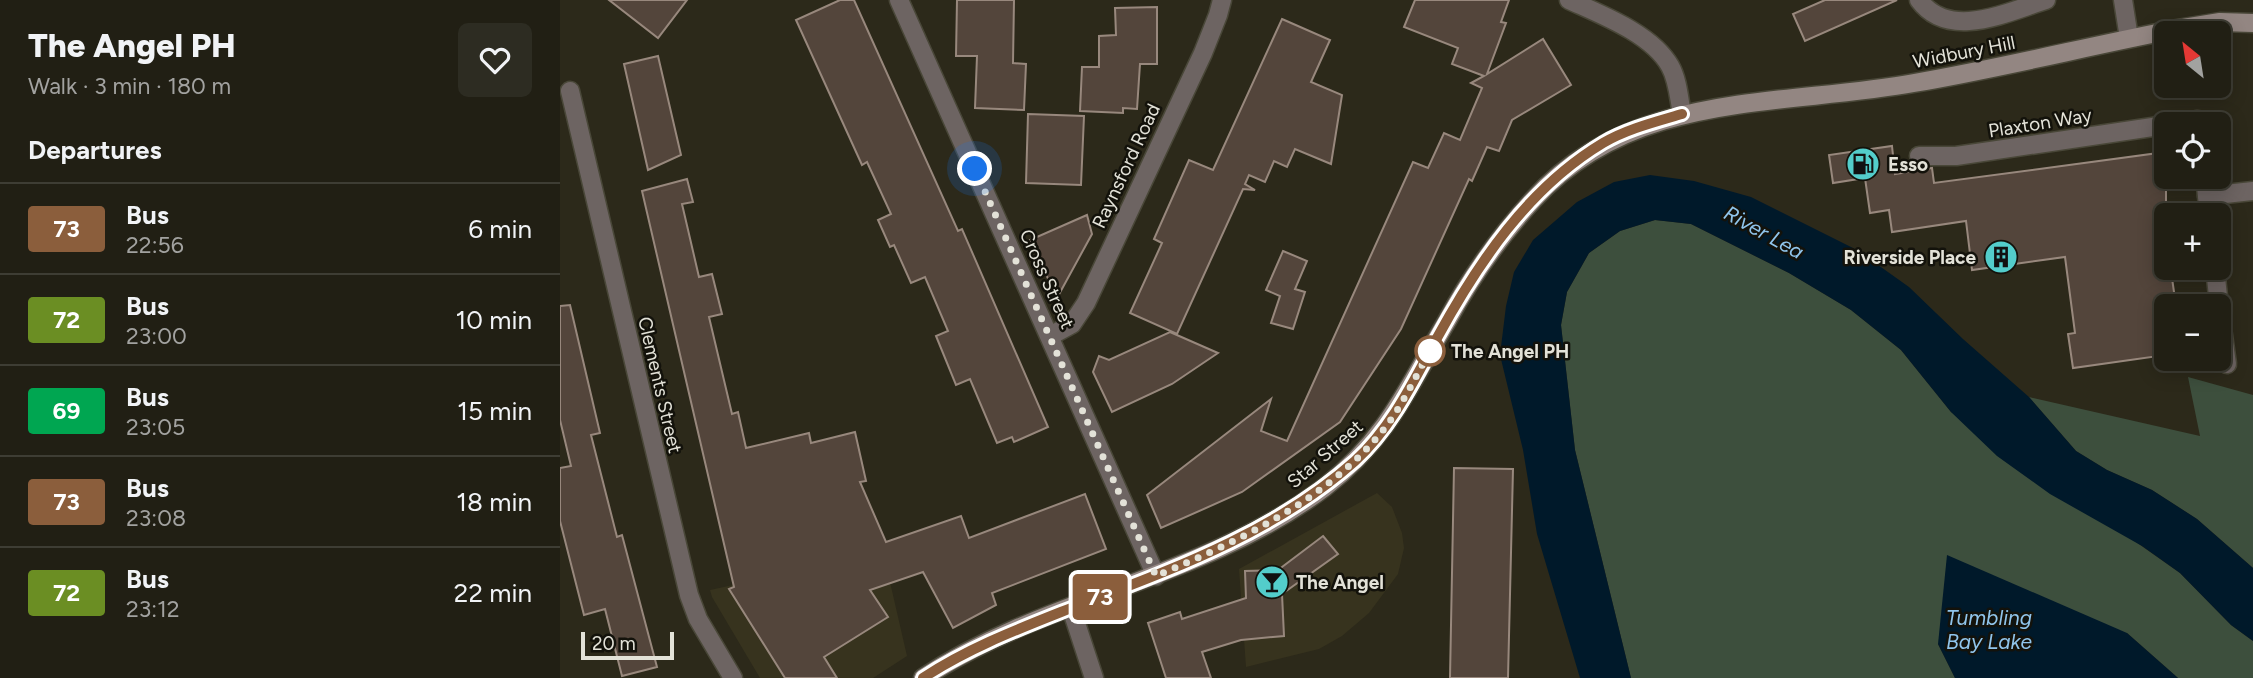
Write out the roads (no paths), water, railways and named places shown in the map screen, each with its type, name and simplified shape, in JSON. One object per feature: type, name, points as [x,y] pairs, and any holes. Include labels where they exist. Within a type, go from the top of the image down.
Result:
[{"type":"main road","name":"Widbury Hill","points":[[1682,114],[1757,101],[1832,95],[1910,84],[2129,38],[2220,22],[2253,23]]},
{"type":"main road","name":"Star Street","points":[[923,678],[1000,637],[1156,576],[1251,534],[1324,487],[1381,433],[1402,403],[1474,275],[1502,236],[1551,180],[1605,142],[1637,128],[1682,114]]},
{"type":"street","name":"Cross Street","points":[[899,0],[1156,576]]},
{"type":"street","name":"Raynsford Road","points":[[1050,336],[1072,324],[1086,303],[1203,53],[1222,0]]},
{"type":"street","points":[[1569,0],[1606,7],[1660,51],[1674,75],[1682,114]]},
{"type":"street","points":[[1919,0],[1937,17],[1949,22],[1993,17],[2046,0]]},
{"type":"street","points":[[2123,0],[2129,38]]},
{"type":"street","name":"Clements Street","points":[[570,92],[689,595],[698,619],[733,678]]},
{"type":"street","name":"Plaxton Way","points":[[1919,156],[1956,156],[2154,127]]},
{"type":"street","points":[[2206,189],[2208,203]]},
{"type":"street","points":[[2207,195],[2253,191]]},
{"type":"street","points":[[1071,608],[1094,678]]},
{"type":"water","name":"River Lea","points":[[1650,175],[1694,181],[1751,197],[1857,250],[1909,287],[2029,397],[2076,451],[2107,470],[2152,490],[2197,519],[2253,568],[2253,641],[2231,625],[2180,573],[2142,546],[2050,494],[1997,456],[1951,412],[1901,350],[1851,310],[1789,273],[1691,224],[1655,220],[1620,231],[1589,253],[1567,292],[1561,325],[1575,450],[1631,678],[1580,678],[1537,534],[1523,450],[1500,355],[1506,306],[1514,272],[1533,240],[1577,202],[1614,182]]},
{"type":"water","name":"Tumbling Bay Lake","points":[[1947,555],[2127,633],[2178,678],[1955,678],[1938,644]]},
{"type":"place","name":"Esso","points":[[1863,164]]},
{"type":"place","name":"Riverside Place","points":[[2001,257]]},
{"type":"place","name":"The Angel PH","points":[[1430,351]]},
{"type":"place","name":"The Angel","points":[[1272,582]]}]
